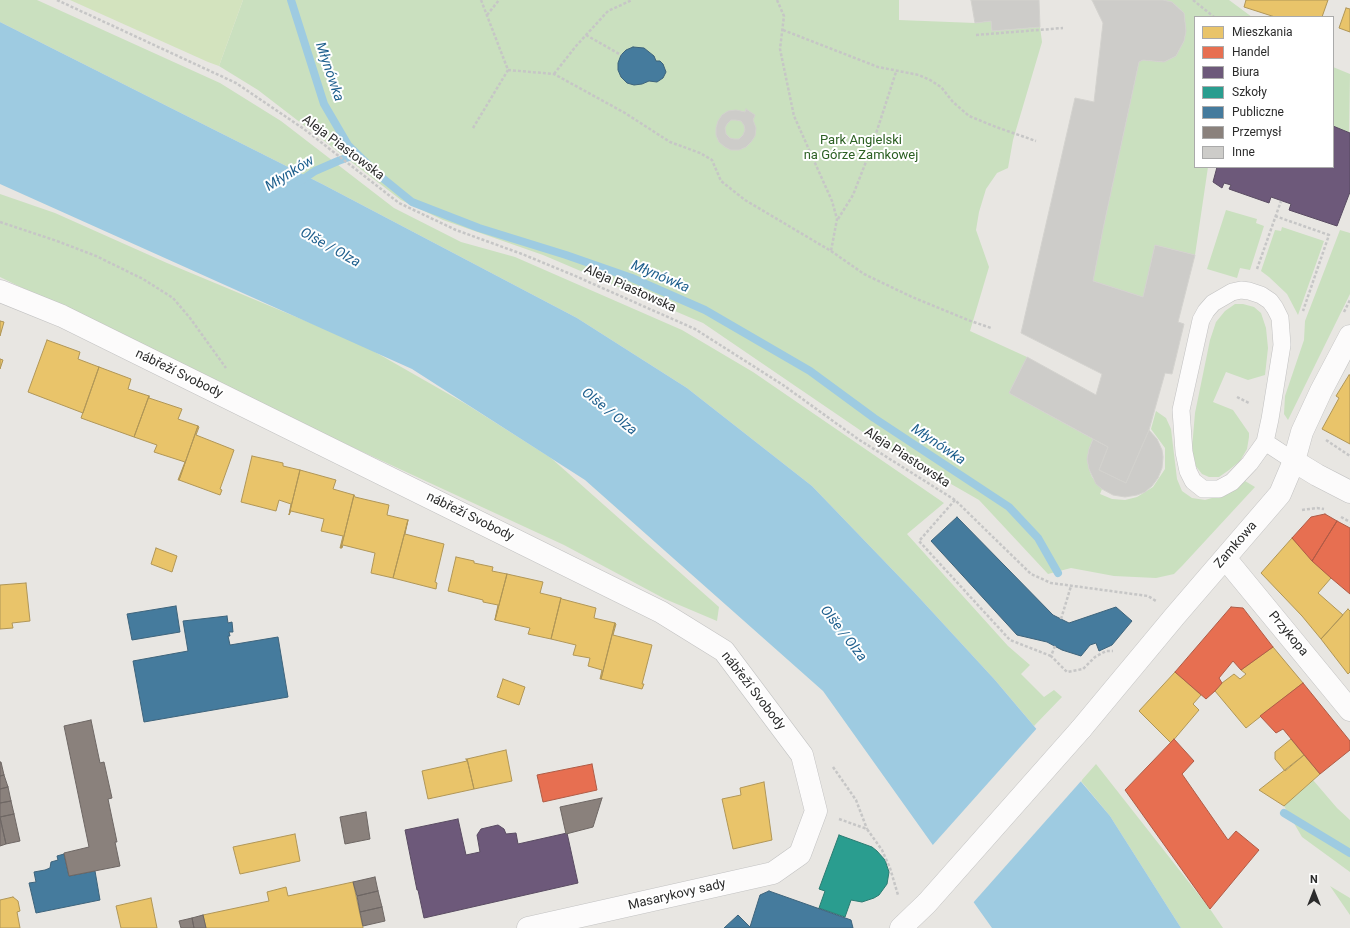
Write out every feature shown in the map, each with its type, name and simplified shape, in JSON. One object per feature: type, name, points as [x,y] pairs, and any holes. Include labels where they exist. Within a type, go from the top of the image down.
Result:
[{"type":"street","name":"nábřeží Svobody","points":[[0,291],[62,316],[661,612],[724,651],[802,754],[816,811]]},
{"type":"street","name":"Zamkowa","points":[[901,928],[927,903],[1081,729],[1175,616],[1280,494],[1294,461],[1302,432],[1321,391],[1350,336]]},
{"type":"street","points":[[1294,461],[1350,492]]},
{"type":"street","name":"Przykopa","points":[[1225,558],[1350,710]]},
{"type":"street","name":"Masarykovy sady","points":[[544,926],[773,873],[800,854],[816,811]]},
{"type":"lane","points":[[1241,290],[1249,291],[1261,295],[1270,301],[1275,308],[1280,318],[1282,345],[1272,413],[1265,442],[1250,463],[1232,482],[1219,489],[1203,489],[1193,481],[1188,471],[1184,452],[1181,410],[1201,320],[1213,303],[1232,292],[1241,290]]},
{"type":"lane","points":[[1265,442],[1294,461]]},
{"type":"path","name":"Aleja Piastowska","points":[[57,0],[236,83],[304,129],[399,203],[456,230],[522,254],[573,275],[695,329],[783,385],[858,439],[955,500],[1030,574],[1051,583],[1148,596],[1157,601],[1175,616]]},
{"type":"path","points":[[481,0],[508,70]]},
{"type":"path","points":[[487,16],[499,0]]},
{"type":"path","points":[[554,74],[586,34],[608,11],[632,0]]},
{"type":"path","points":[[1193,0],[1213,16]]},
{"type":"path","points":[[779,1],[784,16],[780,49],[794,116],[832,201],[837,219]]},
{"type":"path","points":[[976,34],[1063,28]]},
{"type":"path","points":[[783,30],[878,67],[896,72],[919,75],[941,87],[953,102],[970,116],[1036,141]]},
{"type":"path","points":[[586,34],[621,55]]},
{"type":"path","points":[[508,70],[554,74],[625,113],[670,142],[700,153],[712,160],[721,181],[746,200],[871,277],[912,297],[991,328]]},
{"type":"path","points":[[473,128],[508,70]]},
{"type":"path","points":[[831,251],[837,219],[853,195],[871,149],[896,72]]},
{"type":"path","points":[[1249,291],[1281,201]]},
{"type":"path","points":[[1276,216],[1329,235],[1301,316],[1282,345]]},
{"type":"path","points":[[0,222],[96,256],[143,278],[173,298],[190,318],[226,367],[238,390],[238,403]]},
{"type":"path","points":[[1236,397],[1254,405]]},
{"type":"path","points":[[1324,437],[1327,441],[1350,456]]},
{"type":"path","points":[[955,500],[919,542],[1010,640],[1052,656],[1067,672],[1083,669],[1095,657],[1106,652],[1114,651]]},
{"type":"path","points":[[1302,509],[1317,508]]},
{"type":"path","points":[[1061,619],[1071,586]]},
{"type":"path","points":[[1052,656],[1055,646]]},
{"type":"path","points":[[816,811],[867,829],[882,850],[890,868],[898,895]]},
{"type":"green space","points":[[0,0],[37,0],[220,83],[281,121],[394,208],[461,242],[515,257],[682,330],[753,372],[944,503],[907,534],[1008,646],[1030,665],[1021,674],[1044,697],[1054,690],[1062,697],[1034,726],[995,680],[914,592],[812,486],[687,388],[577,318],[324,185],[0,22]]},
{"type":"green space","points":[[70,0],[243,0],[219,66]]},
{"type":"green space","name":"Park Angielski na Górze Zamkowej","points":[[243,0],[899,0],[899,20],[975,23],[991,21],[992,31],[1040,27],[1042,42],[1013,140],[1008,168],[997,173],[986,189],[979,212],[976,230],[989,267],[970,331],[1027,357],[1009,393],[1093,439],[1087,459],[1092,477],[1102,489],[1100,494],[1112,499],[1125,500],[1137,497],[1153,487],[1165,469],[1165,448],[1151,429],[1156,411],[1166,418],[1171,429],[1177,479],[1182,491],[1192,498],[1205,500],[1226,494],[1245,481],[1255,487],[1174,574],[1156,578],[1114,576],[1071,568],[1048,574],[979,500],[876,441],[703,323],[543,255],[443,220],[401,200],[258,90],[219,66]]},
{"type":"green space","points":[[1163,0],[1229,0],[1251,16],[1194,16],[1194,168],[1208,168],[1195,255],[1155,245],[1143,297],[1093,281],[1139,62],[1143,60],[1164,62],[1176,56],[1184,41],[1186,31],[1184,13],[1172,2]]},
{"type":"green space","points":[[1334,67],[1350,74],[1349,133],[1334,126]]},
{"type":"green space","points":[[0,194],[55,213],[167,263],[361,344],[466,404],[551,458],[719,607],[717,621],[665,599],[564,545],[257,403],[0,277]]},
{"type":"green space","points":[[1226,210],[1257,219],[1256,223],[1264,226],[1250,270],[1240,268],[1237,278],[1207,269]]},
{"type":"green space","points":[[1282,227],[1324,241],[1298,315],[1287,294],[1261,271],[1275,230],[1281,231]]},
{"type":"green space","points":[[1340,230],[1350,233],[1350,294],[1288,420],[1284,414],[1285,396],[1304,340],[1305,321]]},
{"type":"green space","points":[[1235,304],[1243,304],[1254,307],[1261,313],[1266,328],[1268,348],[1265,375],[1248,380],[1226,372],[1213,402],[1233,410],[1249,433],[1249,437],[1247,449],[1240,461],[1219,477],[1209,477],[1202,474],[1194,464],[1192,448],[1195,413],[1210,340],[1216,322],[1225,311]]},
{"type":"green space","points":[[1096,764],[1210,909],[1223,928],[1181,928],[1110,816],[1081,781]]},
{"type":"green space","points":[[1313,780],[1337,808],[1350,820],[1350,872],[1302,837],[1284,806]]},
{"type":"green space","points":[[1330,886],[1350,898],[1350,915]]},
{"type":"water","name":"Olše / Olza","points":[[0,22],[324,185],[577,318],[687,388],[812,486],[914,592],[995,680],[1110,816],[1181,928],[992,928],[823,691],[585,480],[412,369],[0,184]]},
{"type":"pier","points":[[1038,727],[1082,780],[972,904],[931,847]]},
{"type":"building: Mieszkania","points":[[1246,0],[1328,0],[1322,16],[1272,16],[1244,7]]},
{"type":"building: Mieszkania","points":[[1346,8],[1350,9],[1350,32],[1339,28]]},
{"type":"building: Mieszkania","points":[[0,321],[4,322],[0,336]]},
{"type":"building: Mieszkania","points":[[47,340],[80,352],[78,359],[99,367],[83,413],[28,392]]},
{"type":"building: Mieszkania","points":[[0,359],[3,360],[0,369]]},
{"type":"building: Mieszkania","points":[[99,367],[131,379],[128,389],[149,396],[134,437],[81,418]]},
{"type":"building: Mieszkania","points":[[1349,375],[1350,444],[1322,429],[1339,398],[1336,396]]},
{"type":"building: Mieszkania","points":[[149,396],[149,398],[182,409],[178,419],[198,426],[179,480],[185,462],[154,452],[157,445],[134,437]]},
{"type":"building: Mieszkania","points":[[198,426],[196,435],[234,450],[220,489],[222,490],[220,495],[179,480]]},
{"type":"building: Mieszkania","points":[[252,456],[283,463],[283,466],[300,470],[289,515],[291,504],[279,500],[276,511],[241,502]]},
{"type":"building: Mieszkania","points":[[300,470],[336,480],[333,489],[354,495],[341,548],[343,536],[321,531],[324,519],[291,511],[289,515]]},
{"type":"building: Mieszkania","points":[[354,495],[355,497],[389,505],[387,515],[408,520],[393,578],[371,573],[375,553],[343,545],[341,548]]},
{"type":"building: Mieszkania","points":[[408,520],[405,534],[444,544],[435,582],[437,583],[436,589],[393,578]]},
{"type":"building: Mieszkania","points":[[1292,538],[1331,578],[1318,593],[1343,615],[1321,639],[1302,616],[1261,573]]},
{"type":"building: Mieszkania","points":[[156,548],[177,556],[172,572],[151,564]]},
{"type":"building: Mieszkania","points":[[456,557],[493,567],[492,571],[507,574],[495,620],[498,605],[448,591]]},
{"type":"building: Mieszkania","points":[[507,574],[543,582],[540,593],[561,598],[551,639],[528,634],[530,628],[495,620]]},
{"type":"building: Mieszkania","points":[[26,583],[30,621],[12,623],[13,628],[0,629],[0,585]]},
{"type":"building: Mieszkania","points":[[561,598],[596,608],[594,618],[615,623],[601,679],[602,670],[588,666],[590,658],[573,655],[576,645],[551,639]]},
{"type":"building: Mieszkania","points":[[1348,609],[1350,611],[1350,672],[1348,674],[1321,639]]},
{"type":"building: Mieszkania","points":[[615,623],[613,635],[652,645],[642,689],[601,679]]},
{"type":"building: Mieszkania","points":[[1273,647],[1303,683],[1246,728],[1215,691],[1222,683],[1234,674],[1240,679],[1246,674],[1241,670]]},
{"type":"building: Mieszkania","points":[[1175,672],[1201,695],[1193,704],[1199,710],[1171,743],[1139,711]]},
{"type":"building: Mieszkania","points":[[503,679],[525,687],[519,705],[497,697]]},
{"type":"building: Mieszkania","points":[[1291,739],[1304,755],[1285,771],[1275,759],[1275,752]]},
{"type":"building: Mieszkania","points":[[506,750],[512,781],[474,789],[467,759]]},
{"type":"building: Mieszkania","points":[[1304,755],[1320,774],[1284,806],[1259,790]]},
{"type":"building: Mieszkania","points":[[467,759],[474,789],[428,799],[422,771],[467,761]]},
{"type":"building: Mieszkania","points":[[764,782],[772,840],[733,849],[722,799],[741,795],[740,788]]},
{"type":"building: Mieszkania","points":[[295,834],[300,861],[240,874],[233,847]]},
{"type":"building: Mieszkania","points":[[353,882],[363,928],[206,928],[203,915],[269,901],[267,892],[286,887],[288,896]]},
{"type":"building: Mieszkania","points":[[13,897],[18,901],[20,911],[17,912],[20,928],[0,928],[0,900]]},
{"type":"building: Mieszkania","points":[[151,898],[157,928],[121,928],[116,906]]},
{"type":"building: Handel","points":[[1325,514],[1337,521],[1312,561],[1292,538],[1311,517]]},
{"type":"building: Handel","points":[[1337,521],[1350,528],[1350,594],[1312,561]]},
{"type":"building: Handel","points":[[1231,607],[1243,608],[1273,647],[1241,670],[1233,661],[1219,678],[1222,683],[1206,699],[1175,672]]},
{"type":"building: Handel","points":[[1303,683],[1350,741],[1350,750],[1320,774],[1283,729],[1276,733],[1260,716]]},
{"type":"building: Handel","points":[[1174,739],[1194,761],[1182,774],[1228,840],[1236,831],[1259,850],[1210,909],[1125,790]]},
{"type":"building: Handel","points":[[592,764],[597,790],[543,802],[537,775]]},
{"type":"building: Biura","points":[[1334,126],[1350,133],[1350,192],[1337,226],[1289,210],[1291,204],[1271,197],[1269,203],[1229,189],[1231,185],[1224,183],[1222,188],[1213,182],[1217,168],[1334,168]]},
{"type":"building: Biura","points":[[458,819],[466,855],[480,852],[477,835],[481,829],[498,825],[504,829],[506,834],[516,833],[518,844],[567,833],[578,883],[424,918],[405,830]]},
{"type":"building: Szkoły","points":[[839,835],[872,847],[885,860],[889,872],[887,884],[879,895],[862,902],[851,900],[845,917],[819,908],[825,891],[819,889]]},
{"type":"building: Publiczne","points":[[633,47],[644,48],[654,56],[656,61],[660,61],[663,64],[666,72],[663,78],[657,82],[649,81],[634,85],[627,83],[621,77],[618,70],[618,63],[621,55],[626,50]]},
{"type":"building: Publiczne","points":[[957,517],[1053,615],[1069,623],[1116,607],[1132,621],[1112,645],[1099,651],[1096,643],[1090,645],[1081,656],[1062,650],[1047,642],[1017,635],[931,541]]},
{"type":"building: Publiczne","points":[[176,606],[180,632],[132,640],[127,614]]},
{"type":"building: Publiczne","points":[[227,616],[228,623],[232,622],[233,632],[229,632],[230,636],[228,636],[230,645],[278,637],[288,697],[144,722],[133,661],[188,651],[183,621]]},
{"type":"building: Publiczne","points":[[64,854],[69,876],[95,871],[100,900],[36,913],[29,883],[36,882],[34,872],[50,868],[51,862],[58,860],[57,856]]},
{"type":"building: Publiczne","points":[[769,891],[851,920],[853,928],[724,928],[738,915],[750,927],[760,895]]},
{"type":"building: Przemysł","points":[[91,720],[100,763],[104,762],[112,798],[108,799],[117,842],[115,842],[120,866],[69,876],[64,853],[89,847],[64,726]]},
{"type":"building: Przemysł","points":[[0,762],[4,775],[0,776]]},
{"type":"building: Przemysł","points":[[4,775],[8,787],[0,789],[0,776]]},
{"type":"building: Przemysł","points":[[8,787],[11,801],[0,803],[0,789]]},
{"type":"building: Przemysł","points":[[602,798],[593,827],[566,834],[560,807]]},
{"type":"building: Przemysł","points":[[11,801],[14,814],[0,817],[0,803]]},
{"type":"building: Przemysł","points":[[366,812],[370,839],[345,844],[340,817]]},
{"type":"building: Przemysł","points":[[14,814],[20,841],[6,844],[0,817]]},
{"type":"building: Przemysł","points":[[0,818],[6,844],[0,846]]},
{"type":"building: Przemysł","points":[[375,877],[378,891],[357,896],[353,882]]},
{"type":"building: Przemysł","points":[[378,891],[382,907],[360,912],[357,896]]},
{"type":"building: Przemysł","points":[[382,907],[385,921],[363,926],[360,912]]},
{"type":"building: Przemysł","points":[[203,915],[206,928],[194,928],[192,918]]},
{"type":"building: Przemysł","points":[[192,918],[194,928],[181,928],[179,921]]},
{"type":"building: Inne","points":[[971,0],[1039,0],[1040,27],[992,31],[991,21],[975,23]]},
{"type":"building: Inne","points":[[1092,0],[1163,0],[1172,2],[1184,13],[1186,31],[1184,41],[1176,56],[1164,62],[1143,60],[1139,62],[1093,281],[1143,297],[1155,245],[1195,255],[1178,322],[1184,324],[1172,374],[1165,373],[1149,430],[1126,483],[1099,470],[1108,447],[1009,393],[1027,357],[1096,395],[1102,374],[1021,333],[1075,98],[1094,102],[1103,23]]},
{"type":"building: Inne","points":[[746,109],[755,115],[753,120],[756,128],[755,136],[746,147],[739,150],[731,150],[719,142],[716,135],[718,121],[722,115],[728,111],[736,110],[745,112]],"holes":[[[731,120],[741,121],[745,130],[739,139],[730,138],[726,134],[725,128]]]},
{"type":"building: Inne","points":[[1149,430],[1157,439],[1162,450],[1163,457],[1162,468],[1158,478],[1152,486],[1145,492],[1125,497],[1113,495],[1096,484],[1089,469],[1087,459],[1093,439],[1108,447],[1099,470],[1126,483]]},
{"type":"waterway","name":"Młynówka","points":[[291,0],[324,104],[348,145],[380,176],[412,202],[479,228],[566,255],[632,278],[705,310],[810,371],[874,418],[1009,507],[1038,538],[1058,573]]},
{"type":"waterway","name":"Młynków","points":[[299,182],[315,171],[357,154]]},
{"type":"waterway","name":"Młynówka","points":[[1284,813],[1350,853]]}]
